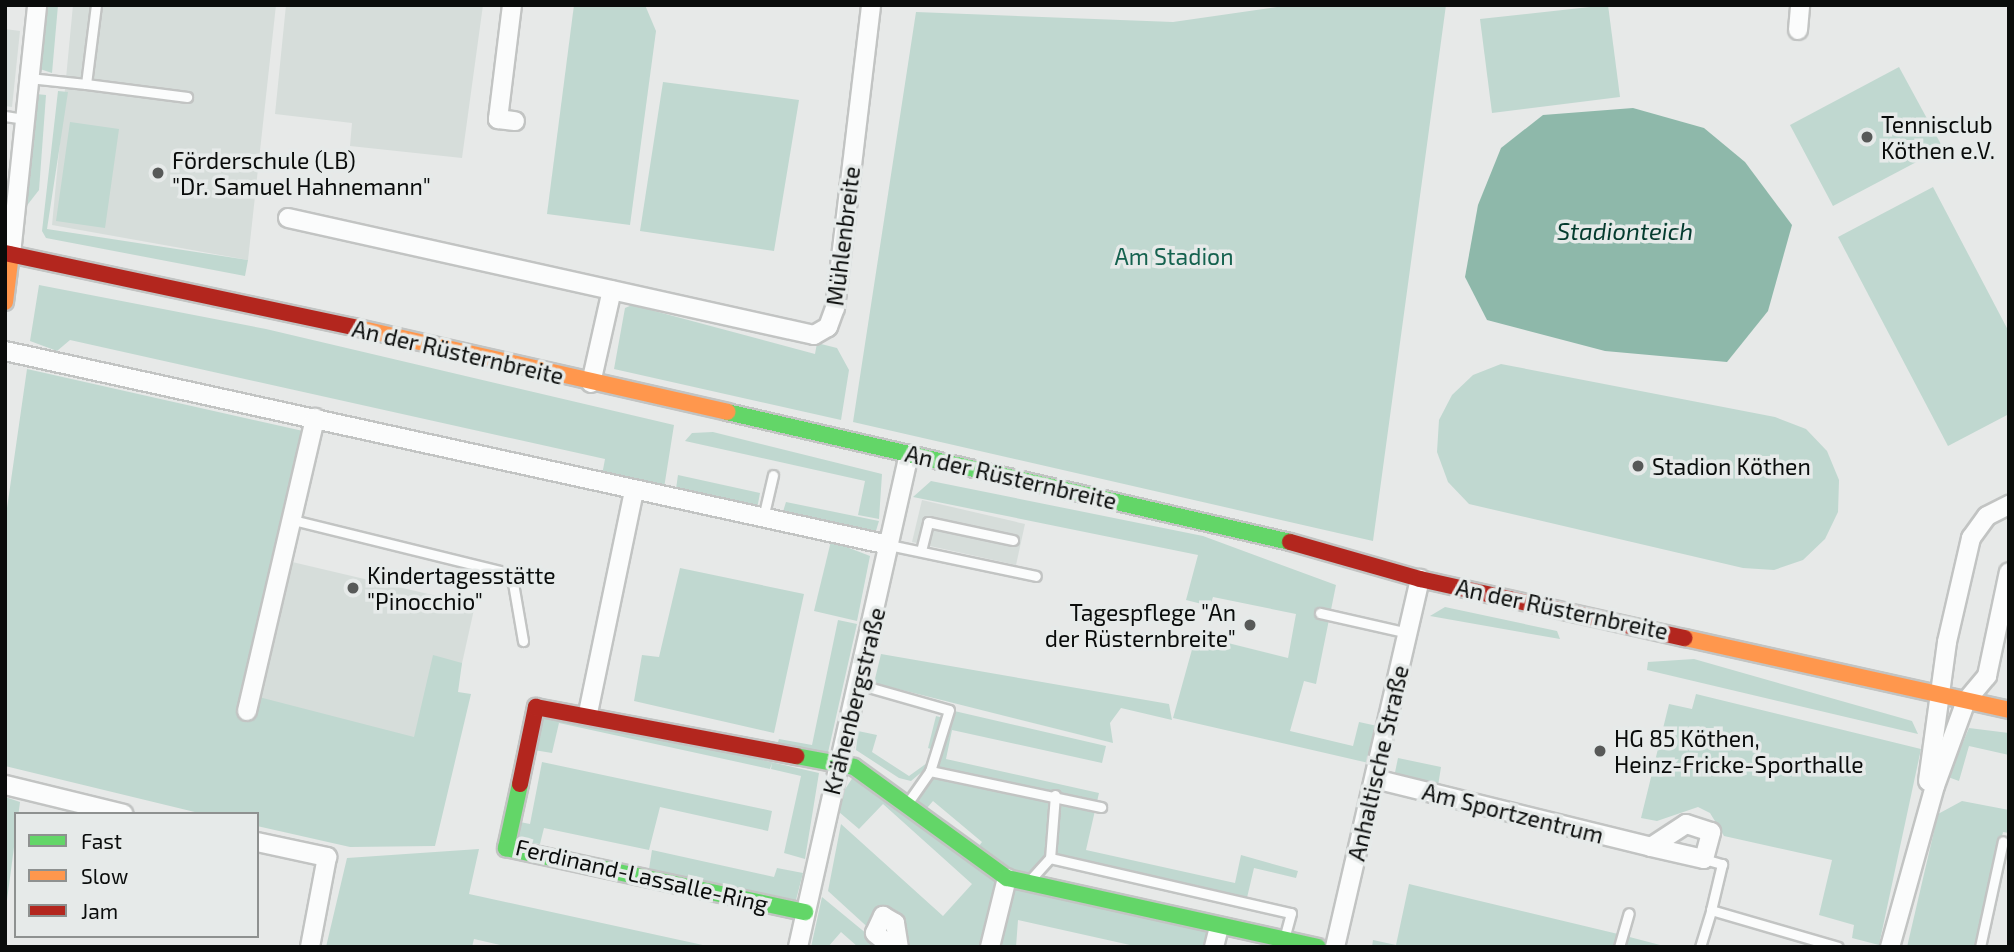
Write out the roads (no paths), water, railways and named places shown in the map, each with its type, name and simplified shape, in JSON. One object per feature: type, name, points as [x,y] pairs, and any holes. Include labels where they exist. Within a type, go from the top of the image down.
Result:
[{"type":"main road","points":[[5,302],[8,253]]},
{"type":"main road","name":"An der Rüsternbreite","points":[[8,253],[1270,536],[1420,579],[2009,710]]},
{"type":"main road","name":"Ferdinand-Lassalle-Ring","points":[[805,912],[506,848],[536,707],[588,713],[838,763],[876,777],[1007,878]]},
{"type":"main road","points":[[1007,878],[1317,947]]},
{"type":"street","points":[[8,253],[37,5]]},
{"type":"street","points":[[512,5],[498,119],[515,121]]},
{"type":"street","name":"Mühlenbreite","points":[[288,218],[612,290],[786,333],[814,335],[828,327],[871,5]]},
{"type":"street","points":[[1798,30],[1800,5]]},
{"type":"street","points":[[591,383],[612,290]]},
{"type":"street","points":[[5,351],[889,545]]},
{"type":"street","points":[[247,711],[315,418]]},
{"type":"street","name":"Krähenbergstraße","points":[[798,947],[838,763],[861,685],[909,454]]},
{"type":"street","points":[[588,713],[634,490]]},
{"type":"street","points":[[1919,836],[1942,695],[1947,642],[1972,538],[1987,516],[2009,505]]},
{"type":"street","points":[[1890,947],[1919,836],[1966,701],[1982,687],[2002,639],[2009,572]]},
{"type":"street","name":"Anhaltische Straße","points":[[1335,947],[1420,579]]},
{"type":"street","name":"Am Sportzentrum","points":[[1375,779],[1704,859]]},
{"type":"street","points":[[5,785],[116,812]]},
{"type":"street","points":[[1651,847],[1698,823],[1711,832],[1704,859]]},
{"type":"street","points":[[259,842],[327,857],[310,947]]},
{"type":"street","points":[[990,947],[1007,878]]},
{"type":"street","points":[[892,947],[875,933],[883,916],[895,923],[899,947]]},
{"type":"street","points":[[1214,947],[1219,927]]},
{"type":"lane","points":[[86,84],[96,5]]},
{"type":"lane","points":[[29,78],[187,97]]},
{"type":"lane","points":[[5,116],[25,119]]},
{"type":"lane","points":[[763,519],[773,475]]},
{"type":"lane","points":[[293,520],[504,572],[513,583],[523,641]]},
{"type":"lane","points":[[921,551],[928,522],[1013,541]]},
{"type":"lane","points":[[889,545],[1035,576]]},
{"type":"lane","points":[[1320,613],[1408,633]]},
{"type":"lane","points":[[861,685],[949,710],[930,771],[907,803]]},
{"type":"lane","points":[[930,771],[1055,795],[1101,807]]},
{"type":"lane","points":[[1029,881],[1050,858],[1055,795]]},
{"type":"lane","points":[[1980,947],[2003,841]]},
{"type":"lane","points":[[1050,858],[1291,913],[1284,940]]},
{"type":"lane","points":[[1700,947],[1722,864],[1704,859]]},
{"type":"lane","points":[[1711,910],[1838,947]]},
{"type":"lane","points":[[1619,947],[1629,913]]},
{"type":"water","name":"Stadionteich","points":[[1633,108],[1704,128],[1745,162],[1792,225],[1768,311],[1727,362],[1605,351],[1487,320],[1465,277],[1478,205],[1501,148],[1543,115]]},
{"type":"place","name":"Tennisclub Köthen e.V.","points":[[1867,137]]},
{"type":"place","name":"Förderschule (LB) \"Dr. Samuel Hahnemann\"","points":[[158,173]]},
{"type":"place","name":"Stadion Köthen","points":[[1638,466]]},
{"type":"place","name":"Kindertagesstätte \"Pinocchio\"","points":[[353,588]]},
{"type":"place","name":"Tagespflege \"An der Rüsternbreite\"","points":[[1250,625]]},
{"type":"place","name":"HG 85 Köthen, Heinz-Fricke-Sporthalle","points":[[1600,751]]},
{"type":"park label","name":"Am Stadion","points":[[1174,256]]}]
